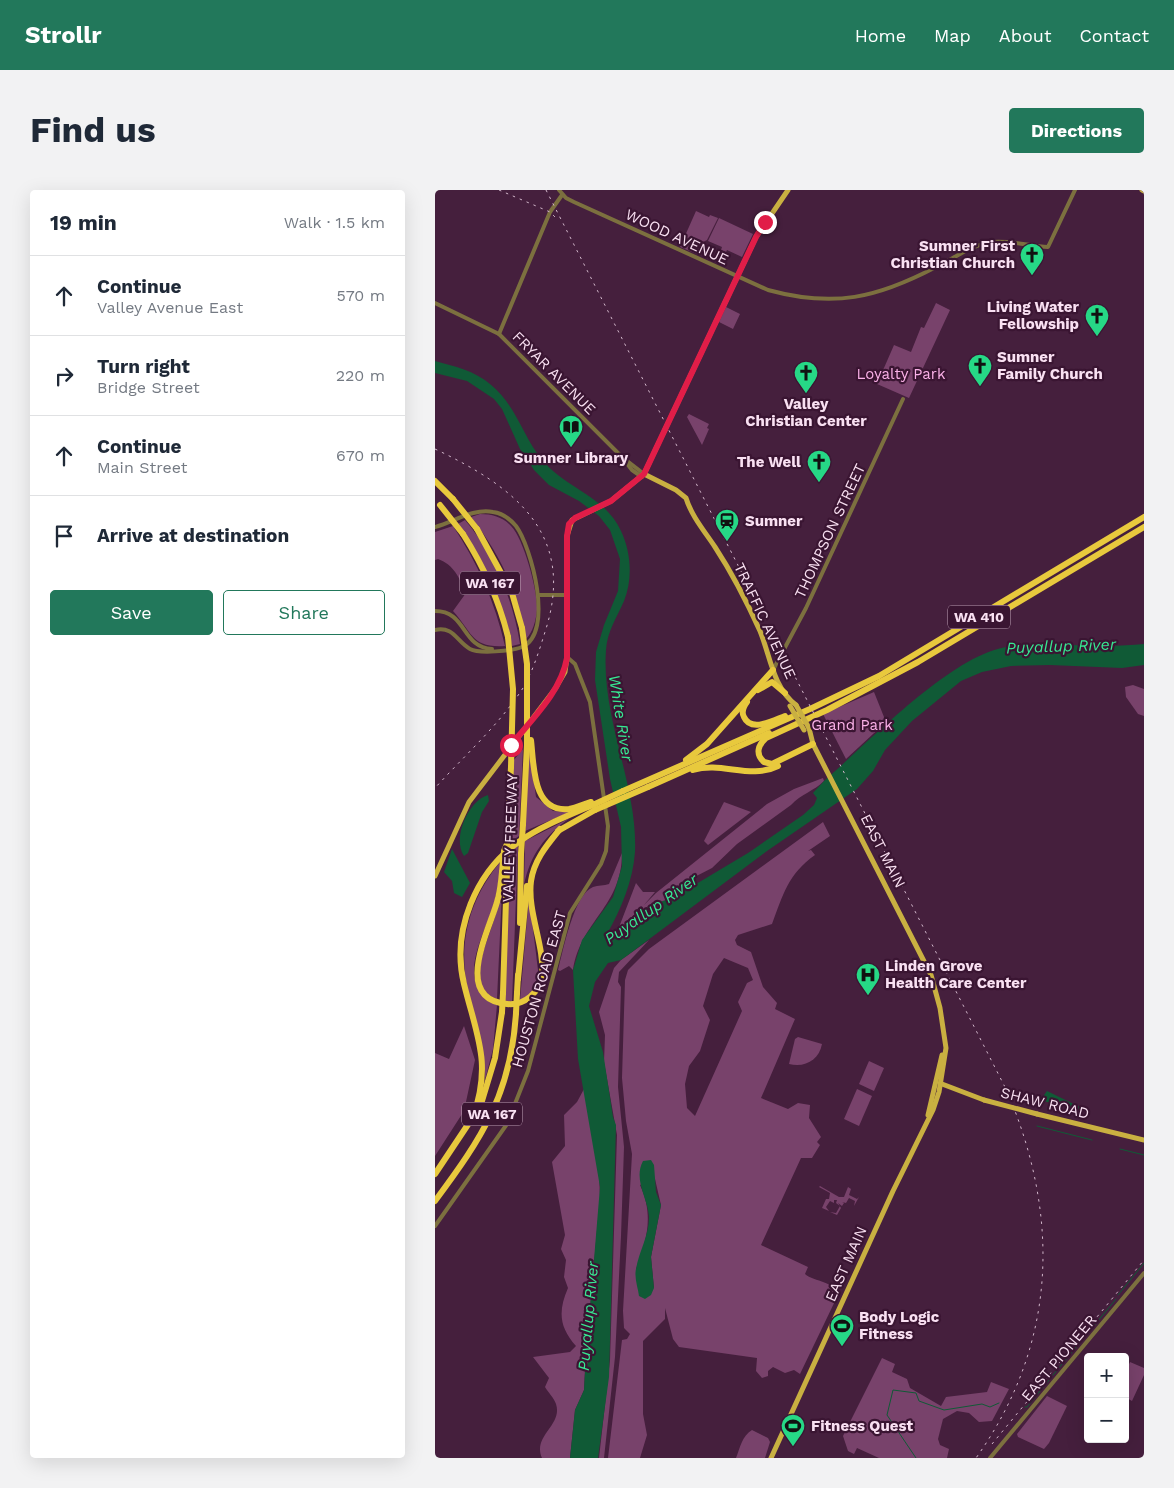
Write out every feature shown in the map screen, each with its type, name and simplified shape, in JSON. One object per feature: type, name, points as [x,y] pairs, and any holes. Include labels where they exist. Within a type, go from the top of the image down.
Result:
[{"type":"highway","name":"WA 167","points":[[435,481],[477,528],[512,593],[522,628],[531,698],[529,742]]},
{"type":"highway","name":"VALLEY FREEWAY","points":[[435,1174],[483,1100],[492,1071],[502,1012],[504,870],[508,835],[513,689],[508,637],[501,610],[486,573],[463,534],[437,503]]},
{"type":"highway","name":"WA 410","points":[[560,829],[595,805],[623,791],[649,784],[658,775],[810,709],[917,654],[1144,517]]},
{"type":"highway","name":"WA 410","points":[[595,805],[835,705],[925,658],[1144,527]]},
{"type":"highway","points":[[773,670],[745,704],[744,718],[753,725],[764,724],[810,709]]},
{"type":"highway","points":[[658,775],[700,751],[773,670]]},
{"type":"highway","points":[[755,693],[765,684],[772,682],[785,693]]},
{"type":"highway","points":[[812,742],[772,764],[764,762],[759,754],[759,745],[766,738],[835,705]]},
{"type":"highway","name":"VALLEY FREEWAY","points":[[435,1201],[477,1143],[496,1105],[510,1063],[516,1013],[521,854],[529,742]]},
{"type":"highway","points":[[529,742],[537,784],[544,800],[554,807],[564,809],[595,805]]},
{"type":"highway","points":[[649,784],[712,766],[754,772],[769,770],[812,742]]},
{"type":"highway","points":[[473,1117],[484,1071],[481,1047],[462,967],[462,939],[468,912],[483,880],[509,848],[540,828],[595,805]]},
{"type":"highway","points":[[504,870],[497,903],[476,973],[481,988],[489,998],[504,1004],[513,1004],[531,995],[541,979],[531,897],[531,879],[541,853],[560,829]]},
{"type":"highway","points":[[518,979],[527,887],[531,869],[543,845],[560,829]]},
{"type":"main road","points":[[435,876],[469,802],[555,689],[565,672],[567,658],[567,532],[572,520],[580,514],[621,494],[645,477],[761,228],[783,201],[788,190]]},
{"type":"main road","name":"TRAFFIC AVENUE","points":[[645,477],[687,501],[735,582],[760,631],[773,670],[812,742]]},
{"type":"main road","name":"EAST MAIN","points":[[812,742],[923,957],[936,990],[944,1029],[946,1053],[942,1084],[933,1110],[919,1135]]},
{"type":"main road","name":"EAST MAIN","points":[[942,1084],[939,1080],[944,1029]]},
{"type":"main road","name":"EAST MAIN","points":[[771,1458],[919,1135],[930,1105],[942,1055]]},
{"type":"main road","name":"EAST MAIN","points":[[930,1105],[942,1084]]},
{"type":"main road","name":"SHAW ROAD","points":[[942,1084],[984,1100],[1144,1140]]},
{"type":"street","points":[[499,334],[550,212],[562,195],[559,190]]},
{"type":"street","name":"WOOD AVENUE","points":[[562,195],[768,290],[821,300],[847,299],[892,288],[976,246],[991,242],[1049,247],[1075,190]]},
{"type":"street","name":"FRYAR AVENUE","points":[[435,304],[499,334],[622,457],[645,477]]},
{"type":"street","name":"THOMPSON STREET","points":[[773,670],[784,654],[903,399]]},
{"type":"street","points":[[435,528],[477,512],[494,512],[505,516],[514,524],[521,535],[540,604],[537,625],[530,640],[521,647],[475,651],[467,647],[453,632],[443,629],[435,630]]},
{"type":"street","points":[[539,595],[567,595]]},
{"type":"street","points":[[435,611],[445,612],[456,618],[469,637],[479,647],[502,650]]},
{"type":"street","points":[[767,654],[777,659],[784,654]]},
{"type":"street","name":"HOUSTON ROAD EAST","points":[[435,1226],[503,1133],[513,1112],[528,1071],[570,913],[601,864],[606,851],[608,826],[593,717],[579,672],[573,660],[567,658]]},
{"type":"street","name":"EAST PIONEER","points":[[991,1458],[1144,1273]]},
{"type":"green space","points":[[696,211],[709,217],[710,215],[718,218],[707,240],[703,242],[697,254],[680,247]]},
{"type":"green space","points":[[719,218],[753,234],[742,257],[727,250],[726,252],[721,250],[722,247],[708,241]]},
{"type":"green space","name":"Loyalty Park","points":[[936,303],[950,310],[909,398],[877,384],[894,345],[911,352],[921,327],[924,328]]},
{"type":"green space","points":[[726,307],[740,314],[733,329],[719,322]]},
{"type":"green space","points":[[689,414],[709,424],[707,428],[709,429],[702,445],[687,417]]},
{"type":"green space","points":[[480,514],[504,520],[511,526],[521,542],[529,566],[537,602],[534,626],[526,639],[518,605],[506,574],[491,545],[471,517]]},
{"type":"green space","points":[[465,520],[485,547],[501,578],[513,610],[520,644],[512,646],[491,582],[477,553],[458,524]]},
{"type":"green space","points":[[453,526],[485,584],[505,646],[494,646],[479,642],[453,611],[466,593],[452,568],[438,559],[435,560],[435,532]]},
{"type":"green space","points":[[1133,685],[1144,689],[1144,716],[1138,714],[1126,697],[1125,687]]},
{"type":"green space","name":"Grand Park","points":[[874,692],[886,722],[846,759],[823,714]]},
{"type":"green space","points":[[529,746],[536,797],[553,811],[570,812],[525,831]]},
{"type":"green space","points":[[523,749],[519,836],[510,842],[513,761]]},
{"type":"green space","points":[[823,778],[824,781],[737,844],[712,868],[679,885],[666,901],[655,904],[650,909],[637,914],[641,907],[616,935],[636,883],[643,892],[655,892],[644,905],[656,893],[767,804],[794,789]]},
{"type":"green space","points":[[724,802],[751,812],[708,845],[704,841]]},
{"type":"green space","points":[[570,818],[553,831],[540,847],[530,864],[524,885],[525,841]]},
{"type":"green space","points":[[823,822],[830,836],[808,851],[811,850],[815,855],[798,870],[787,886],[772,924],[738,935],[735,940],[737,945],[751,952],[763,987],[777,1003],[775,1009],[795,1019],[761,1098],[788,1109],[798,1103],[810,1105],[809,1118],[821,1137],[817,1142],[820,1145],[812,1158],[801,1158],[761,1245],[808,1267],[805,1274],[829,1285],[836,1292],[837,1297],[800,1374],[794,1370],[785,1373],[773,1367],[768,1371],[768,1376],[762,1378],[756,1371],[757,1358],[679,1347],[673,1339],[665,1308],[665,1319],[643,1341],[643,1414],[647,1435],[640,1458],[608,1458],[622,1340],[627,1339],[630,1334],[624,1328],[623,1311],[632,1154],[626,1121],[622,1078],[625,980],[628,970],[649,949]],"holes":[[[724,958],[748,968],[753,980],[747,983],[738,1002],[742,1011],[695,1116],[687,1108],[685,1084],[689,1066],[700,1051],[710,1020],[703,1006],[713,974]],[[655,1179],[661,1205],[651,1257],[654,1288],[636,1269],[646,1238],[648,1217],[640,1185]]]},
{"type":"green space","points":[[518,845],[512,1002],[504,1001],[510,852]]},
{"type":"green space","points":[[622,853],[620,871],[615,887],[609,901],[584,938],[577,953],[573,970],[569,966],[560,971],[558,970],[570,924],[580,900],[593,887],[609,884]]},
{"type":"green space","points":[[501,861],[495,898],[475,958],[474,972],[477,984],[484,995],[497,1005],[493,1049],[485,1080],[481,1044],[467,986],[464,952],[469,919],[475,904],[482,889]]},
{"type":"green space","points":[[502,892],[497,999],[482,986],[480,966]]},
{"type":"green space","points":[[529,897],[539,978],[531,994],[520,1000]]},
{"type":"green space","points":[[649,940],[619,972],[618,982],[621,987],[618,1087],[624,1147],[621,1236],[615,1357],[604,1458],[599,1458],[610,1360],[617,1135],[604,1062],[605,1035],[599,1012],[614,968],[621,960]]},
{"type":"green space","points":[[464,1026],[475,1060],[464,1111],[435,1156],[435,1053],[449,1059]]},
{"type":"green space","points":[[798,1037],[822,1044],[818,1054],[806,1064],[789,1064],[795,1039]]},
{"type":"green space","points":[[869,1061],[884,1068],[874,1091],[859,1084]]},
{"type":"green space","points":[[584,1089],[599,1171],[600,1197],[589,1320],[588,1362],[585,1371],[584,1390],[575,1410],[570,1458],[542,1458],[541,1443],[552,1425],[557,1411],[555,1402],[545,1387],[549,1378],[533,1357],[570,1352],[576,1346],[566,1332],[562,1318],[563,1304],[568,1288],[564,1277],[566,1260],[561,1249],[565,1235],[552,1162],[565,1146],[564,1115],[577,1102]]},
{"type":"green space","points":[[857,1089],[872,1096],[859,1126],[844,1119]]},
{"type":"green space","points":[[820,1186],[839,1197],[844,1197],[848,1187],[851,1189],[849,1195],[857,1199],[859,1197],[854,1206],[855,1201],[849,1198],[846,1203],[842,1202],[844,1203],[842,1206],[836,1203],[837,1200],[834,1200],[834,1203],[830,1201],[826,1207],[829,1211],[822,1208],[826,1199],[829,1199],[830,1193]]},
{"type":"green space","points":[[840,1206],[841,1208],[837,1215],[830,1212],[836,1213]]},
{"type":"green space","points":[[882,1358],[895,1364],[892,1372],[907,1379],[910,1388],[941,1406],[946,1397],[987,1392],[991,1382],[1009,1389],[992,1421],[979,1422],[969,1413],[957,1411],[943,1419],[938,1439],[940,1445],[949,1449],[947,1458],[879,1458],[857,1448],[854,1454],[848,1451],[843,1436]]},
{"type":"green space","points":[[1130,1362],[1144,1368],[1144,1375],[1132,1401],[1129,1399]]},
{"type":"green space","points":[[1047,1396],[1067,1406],[1049,1443],[1044,1449],[1018,1437],[1017,1434]]},
{"type":"green space","points":[[752,1430],[768,1438],[770,1442],[765,1458],[736,1458],[744,1439]]},
{"type":"water","name":"Puyallup River","points":[[435,361],[464,370],[484,379],[490,384],[507,402],[543,461],[563,479],[605,509],[621,531],[627,548],[630,566],[629,584],[624,601],[608,637],[606,675],[609,701],[631,802],[635,852],[629,884],[617,915],[607,934],[609,938],[622,932],[637,914],[644,913],[655,904],[676,896],[748,853],[803,815],[814,805],[817,798],[813,793],[824,781],[911,703],[961,666],[985,653],[1007,647],[1024,645],[1110,646],[1144,644],[1144,665],[1122,668],[1050,665],[1011,666],[982,672],[961,681],[912,721],[885,750],[873,771],[857,789],[767,851],[621,960],[608,963],[595,982],[589,1006],[603,1052],[613,1117],[616,1125],[609,1377],[598,1458],[570,1458],[575,1410],[584,1390],[585,1371],[588,1362],[589,1320],[600,1187],[578,1059],[573,970],[582,940],[613,897],[622,866],[621,827],[610,779],[595,680],[596,652],[604,625],[618,591],[620,559],[610,530],[599,516],[579,501],[549,485],[534,470],[520,449],[502,409],[494,399],[467,381],[435,373]]},
{"type":"water","points":[[488,795],[489,801],[482,812],[468,853],[464,856],[460,840],[464,821],[474,805]]},
{"type":"water","points":[[452,849],[470,883],[462,897],[454,893],[452,881],[444,872]]},
{"type":"water","points":[[1047,1091],[1086,1111],[1043,1101],[1042,1098]]},
{"type":"water","points":[[651,1160],[654,1165],[656,1192],[661,1205],[651,1257],[654,1288],[651,1295],[645,1299],[639,1296],[635,1276],[637,1262],[649,1224],[648,1210],[640,1182],[640,1168],[643,1161]]},
{"type":"waterway","points":[[1037,1126],[1092,1140]]},
{"type":"waterway","points":[[1120,1149],[1144,1155]]},
{"type":"waterway","points":[[1118,1295],[1144,1263]]},
{"type":"waterway","points":[[1053,1375],[1116,1299]]},
{"type":"waterway","points":[[1025,1407],[1049,1380]]},
{"type":"waterway","points":[[916,1458],[887,1415],[893,1390],[916,1393],[919,1401],[944,1410],[982,1404],[990,1407],[999,1403]]},
{"type":"railway","points":[[499,190],[550,212],[558,220]]},
{"type":"railway","points":[[546,190],[1007,1091],[1024,1139],[1036,1186],[1042,1233],[1042,1279],[1036,1325],[1023,1370],[1003,1415],[976,1458]]},
{"type":"railway","points":[[435,449],[490,480],[513,498],[532,518],[545,541],[553,567],[553,598],[545,632],[527,681],[514,702],[435,788]]},
{"type":"railway","points":[[992,1444],[1144,1260]]},
{"type":"place","name":"Sumner First Christian Church","points":[[1032,276]]},
{"type":"place","name":"Living Water Fellowship","points":[[1097,337]]},
{"type":"place","name":"Sumner Family Church","points":[[980,387]]},
{"type":"place","name":"Valley Christian Center","points":[[806,394]]},
{"type":"place","name":"Sumner Library","points":[[571,448]]},
{"type":"place","name":"The Well","points":[[819,483]]},
{"type":"place","name":"Sumner","points":[[727,542]]},
{"type":"place","name":"Linden Grove Health Care Center","points":[[868,996]]},
{"type":"place","name":"Body Logic Fitness","points":[[842,1347]]},
{"type":"place","name":"Fitness Quest","points":[[793,1447]]},
{"type":"route","points":[[511,745],[561,681],[565,672],[568,634],[567,532],[569,524],[577,516],[611,501],[644,474],[663,438],[756,237],[765,222]]},
{"type":"water label","name":"White River","points":[[621,718]]}]
